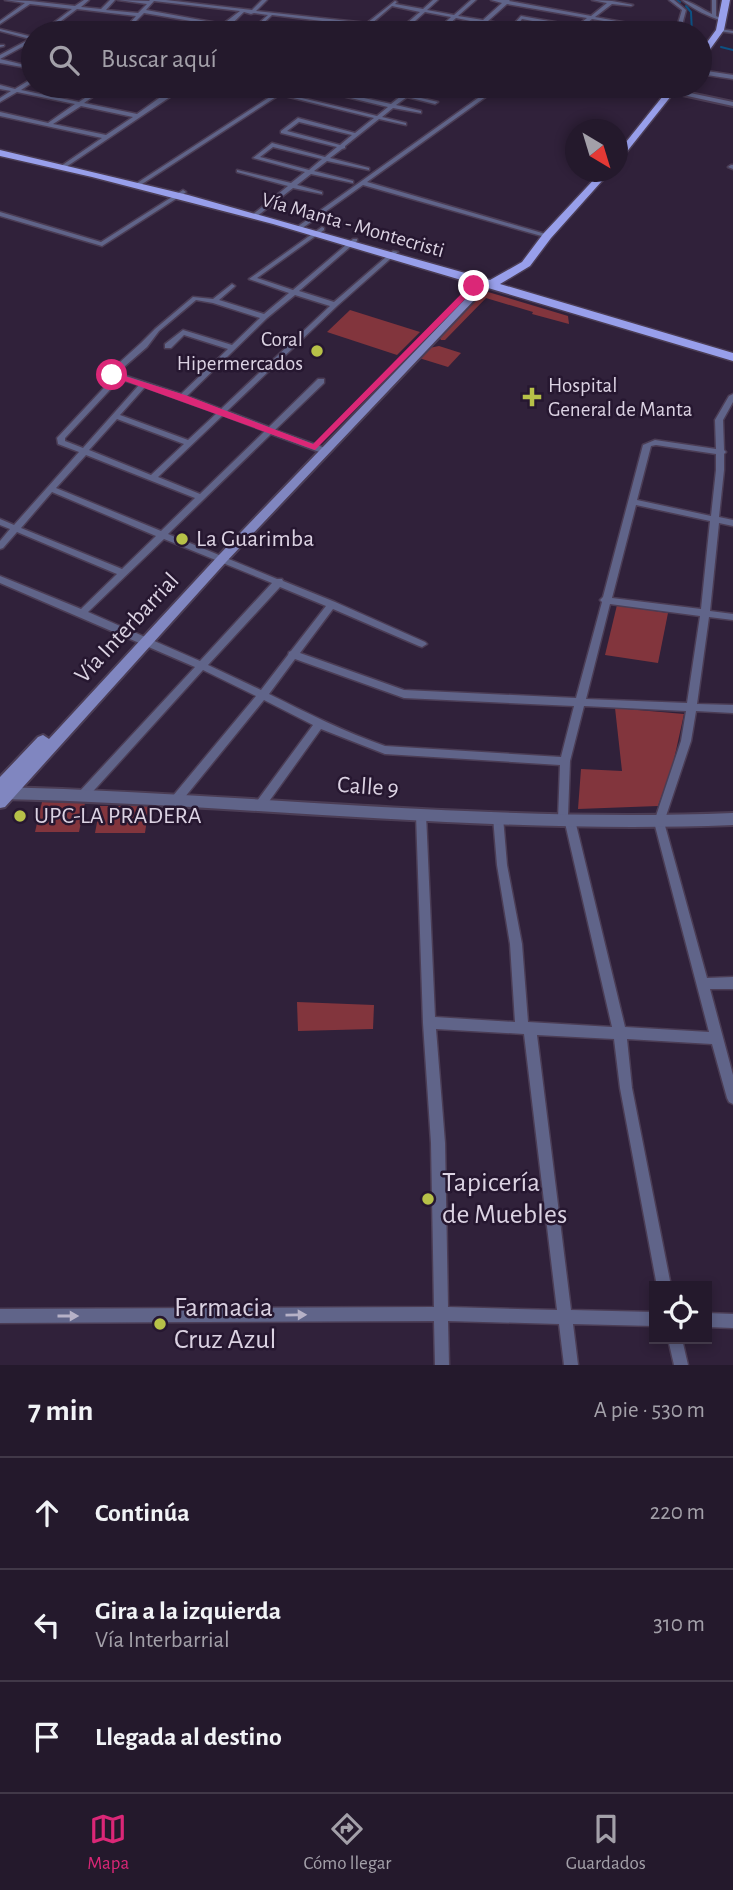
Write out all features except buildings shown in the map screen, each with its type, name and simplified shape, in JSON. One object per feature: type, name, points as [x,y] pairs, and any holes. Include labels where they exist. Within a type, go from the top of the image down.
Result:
[{"type":"main road","points":[[712,41],[720,30],[718,18],[726,0]]},
{"type":"main road","points":[[628,144],[663,98]]},
{"type":"main road","name":"Vía Manta - Montecristi","points":[[0,151],[139,183],[320,231],[733,355]]},
{"type":"main road","name":"Vía Interbarrial","points":[[489,282],[519,271],[597,182]]},
{"type":"main road","name":"Vía Interbarrial","points":[[2,794],[218,557],[425,339],[489,282],[530,257]]},
{"type":"main road","points":[[518,288],[515,280],[519,271]]},
{"type":"main road","name":"Vía Manta - Montecristi","points":[[489,282],[518,288],[733,355]]},
{"type":"street","points":[[8,0],[200,21]]},
{"type":"street","points":[[60,21],[88,0]]},
{"type":"street","points":[[102,11],[113,0]]},
{"type":"street","points":[[120,0],[164,0],[329,21]]},
{"type":"street","points":[[188,19],[214,0]]},
{"type":"street","points":[[251,13],[265,0]]},
{"type":"street","points":[[373,21],[398,0]]},
{"type":"street","points":[[413,21],[436,0]]},
{"type":"street","points":[[450,21],[474,0]]},
{"type":"street","points":[[493,0],[613,21]]},
{"type":"street","points":[[594,0],[631,5]]},
{"type":"street","points":[[684,0],[718,18]]},
{"type":"street","points":[[714,0],[718,18]]},
{"type":"street","points":[[0,23],[31,1]]},
{"type":"street","points":[[134,21],[153,1]]},
{"type":"street","points":[[485,21],[508,1]]},
{"type":"street","points":[[673,1],[693,6]]},
{"type":"street","points":[[673,1],[684,10],[681,21]]},
{"type":"street","points":[[588,21],[612,2]]},
{"type":"street","points":[[392,5],[478,21]]},
{"type":"street","points":[[47,14],[57,6]]},
{"type":"street","points":[[517,21],[529,6]]},
{"type":"street","points":[[222,21],[233,10]]},
{"type":"street","points":[[232,21],[242,12]]},
{"type":"street","points":[[0,13],[12,15]]},
{"type":"street","points":[[263,21],[270,15]]},
{"type":"street","points":[[521,17],[542,21]]},
{"type":"street","points":[[0,30],[21,35]]},
{"type":"street","points":[[720,30],[733,32]]},
{"type":"street","points":[[0,59],[21,46]]},
{"type":"street","points":[[0,59],[21,65]]},
{"type":"street","points":[[712,74],[733,77]]},
{"type":"street","points":[[0,100],[21,86]]},
{"type":"street","points":[[0,87],[21,91]]},
{"type":"street","points":[[712,97],[733,102]]},
{"type":"street","points":[[52,98],[138,116]]},
{"type":"street","points":[[48,125],[88,98]]},
{"type":"street","points":[[66,165],[165,98]]},
{"type":"street","points":[[139,183],[271,98]]},
{"type":"street","points":[[299,98],[404,124]]},
{"type":"street","points":[[355,98],[419,112]]},
{"type":"street","points":[[260,215],[405,98]]},
{"type":"street","points":[[417,98],[435,102]]},
{"type":"street","points":[[301,226],[481,98]]},
{"type":"street","points":[[0,114],[106,137]]},
{"type":"street","points":[[344,147],[283,132],[298,120],[359,135]]},
{"type":"street","points":[[351,182],[256,158],[272,145],[366,169]]},
{"type":"street","points":[[239,171],[320,192]]},
{"type":"street","points":[[363,183],[547,236]]},
{"type":"street","points":[[0,214],[102,244],[181,194]]},
{"type":"street","points":[[320,231],[252,279],[335,305]]},
{"type":"street","points":[[182,397],[265,317],[353,242]]},
{"type":"street","points":[[152,478],[335,305],[394,254]]},
{"type":"street","points":[[214,301],[232,286]]},
{"type":"street","points":[[265,317],[200,298],[190,301],[113,371],[112,375],[182,397],[320,449]]},
{"type":"street","points":[[168,346],[183,332],[233,348]]},
{"type":"street","points":[[117,377],[61,438],[65,444],[200,497]]},
{"type":"street","points":[[82,613],[267,430],[321,381]]},
{"type":"street","points":[[0,546],[143,385]]},
{"type":"street","points":[[733,396],[719,420],[721,447],[705,612],[686,741],[659,822],[733,1098]]},
{"type":"street","points":[[115,416],[190,443]]},
{"type":"street","points":[[663,1281],[626,1088],[620,1034],[566,819],[565,761],[605,600],[650,442],[733,446]]},
{"type":"street","points":[[50,488],[160,536],[279,581],[422,644]]},
{"type":"street","points":[[634,502],[733,523]]},
{"type":"street","points":[[0,522],[122,573]]},
{"type":"street","points":[[0,579],[143,638],[263,694],[319,724],[386,750],[565,761]]},
{"type":"street","points":[[83,794],[279,581]]},
{"type":"street","points":[[605,600],[733,617]]},
{"type":"street","points":[[176,800],[332,604]]},
{"type":"street","points":[[292,654],[404,694],[733,709]]},
{"type":"street","points":[[261,804],[319,724]]},
{"type":"street","name":"Calle 9","points":[[2,794],[83,794],[498,817],[659,822],[733,819]]},
{"type":"street","points":[[421,814],[429,1023],[438,1143],[442,1365]]},
{"type":"street","points":[[498,817],[571,1365]]},
{"type":"street","points":[[704,984],[733,983]]},
{"type":"street","points":[[429,1023],[716,1038]]},
{"type":"street","points":[[0,1316],[439,1314],[649,1319]]},
{"type":"street","points":[[712,1320],[733,1321]]},
{"type":"street","points":[[676,1344],[681,1365]]},
{"type":"shaded area","points":[[488,292],[568,316],[569,324],[486,298],[445,340],[441,340],[439,337],[473,302]]},
{"type":"shaded area","points":[[350,310],[420,332],[397,355],[327,332]]},
{"type":"shaded area","points":[[439,346],[461,353],[448,367],[419,358],[429,348]]},
{"type":"shaded area","points":[[617,605],[668,613],[658,663],[605,655]]},
{"type":"shaded area","points":[[615,708],[684,714],[673,764],[658,806],[578,809],[581,769],[622,771]]},
{"type":"shaded area","points":[[42,802],[85,803],[79,832],[35,832]]},
{"type":"shaded area","points":[[100,806],[149,806],[145,833],[95,833]]},
{"type":"shaded area","points":[[297,1002],[374,1005],[373,1029],[298,1031]]},
{"type":"waterway","points":[[686,6],[691,12],[691,21]]},
{"type":"waterway","points":[[721,47],[733,50]]},
{"type":"place","name":"Coral Hipermercados","points":[[317,351]]},
{"type":"place","name":"Hospital General de Manta","points":[[532,397]]},
{"type":"place","name":"La Guarimba","points":[[182,539]]},
{"type":"place","name":"UPC-LA PRADERA","points":[[20,816]]},
{"type":"place","name":"Tapicería de Muebles","points":[[428,1199]]},
{"type":"place","name":"Farmacia Cruz Azul","points":[[160,1324]]},
{"type":"route","points":[[112,375],[182,397],[315,447],[474,286]]}]
